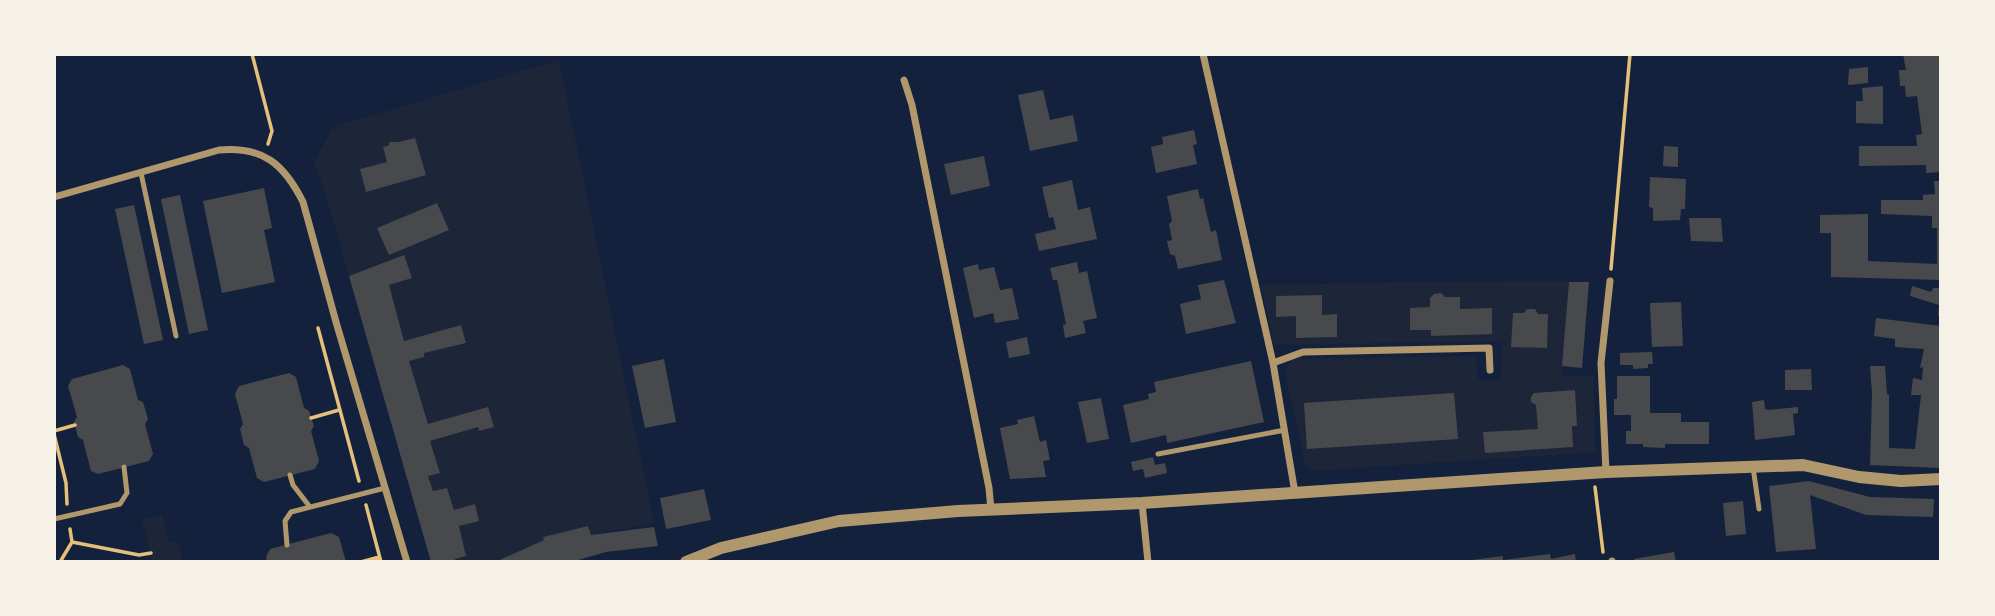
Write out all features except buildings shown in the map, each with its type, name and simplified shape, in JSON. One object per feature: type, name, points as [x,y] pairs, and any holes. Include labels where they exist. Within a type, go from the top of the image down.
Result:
[{"type":"street","points":[[1203,54],[1273,363],[1296,493]]},
{"type":"street","points":[[904,80],[912,105],[991,510]]},
{"type":"street","points":[[54,197],[219,150],[237,148],[254,151],[271,159],[287,176],[303,202],[407,562]]},
{"type":"street","points":[[1599,472],[1601,362],[1610,281]]},
{"type":"street","points":[[1273,363],[1303,352],[1489,348],[1490,370]]},
{"type":"street","points":[[686,562],[721,548],[839,521],[991,510],[1142,503],[1599,472],[1803,465],[1859,477],[1901,481],[1941,480]]},
{"type":"street","points":[[1142,503],[1148,562]]},
{"type":"lane","points":[[141,173],[176,336]]},
{"type":"lane","points":[[1158,454],[1285,430]]},
{"type":"lane","points":[[54,519],[120,504],[127,493],[124,467]]},
{"type":"lane","points":[[1754,467],[1759,509]]},
{"type":"lane","points":[[290,475],[293,485],[310,507]]},
{"type":"lane","points":[[288,545],[285,521],[291,512],[385,488]]},
{"type":"path","points":[[252,54],[272,131],[264,156]]},
{"type":"path","points":[[1610,281],[1630,54]]},
{"type":"path","points":[[318,328],[381,559],[361,562]]},
{"type":"path","points":[[311,418],[340,410]]},
{"type":"path","points":[[54,431],[75,425]]},
{"type":"path","points":[[1599,472],[1603,553],[1612,561]]},
{"type":"path","points":[[60,562],[72,542]]},
{"type":"shaded area","points":[[559,60],[654,523],[591,535],[588,526],[544,537],[544,540],[495,562],[456,562],[455,559],[466,556],[459,526],[479,520],[475,505],[454,510],[447,488],[433,491],[428,476],[440,472],[430,441],[478,427],[479,431],[493,427],[428,424],[409,361],[424,357],[424,353],[466,343],[461,326],[404,341],[392,301],[370,270],[349,276],[314,162],[333,127]]},
{"type":"shaded area","points":[[1570,281],[1562,376],[1594,375],[1595,452],[1312,471],[1306,467],[1285,372],[1290,359],[1476,356],[1478,380],[1501,380],[1502,341],[1274,345],[1261,285]]},
{"type":"shaded area","points":[[162,515],[169,542],[178,541],[183,562],[153,562],[142,520]]}]
